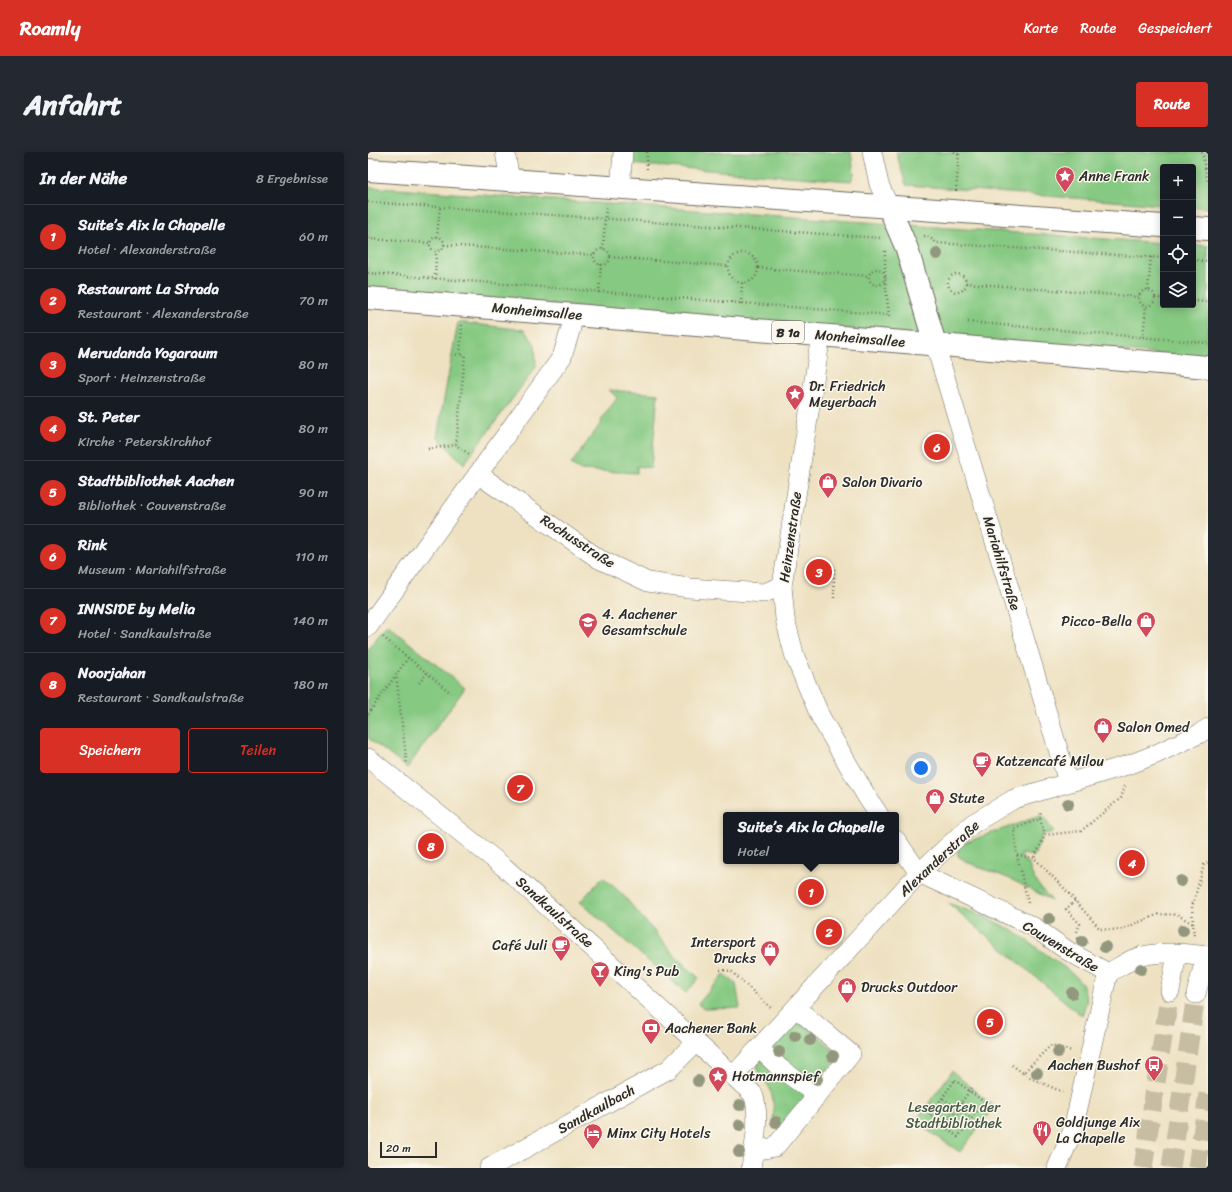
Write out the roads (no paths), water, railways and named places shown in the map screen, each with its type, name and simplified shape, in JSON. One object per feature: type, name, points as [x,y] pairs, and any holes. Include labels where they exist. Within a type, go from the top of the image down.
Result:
[{"type":"main road","points":[[368,170],[1160,226]]},
{"type":"main road","points":[[889,207],[893,239],[912,264],[935,344]]},
{"type":"main road","points":[[1196,228],[1208,229]]},
{"type":"main road","name":"Monheimsallee","points":[[368,298],[1208,367]]},
{"type":"street","points":[[505,152],[510,180]]},
{"type":"street","points":[[620,188],[623,152]]},
{"type":"street","points":[[872,152],[879,184],[889,207]]},
{"type":"street","points":[[368,626],[562,357],[571,328],[572,314]]},
{"type":"street","name":"Heinzenstraße","points":[[821,335],[782,586],[786,619],[795,657],[821,718],[877,812]]},
{"type":"street","name":"Mariahilfstraße","points":[[935,344],[1068,782]]},
{"type":"street","name":"Rochusstraße","points":[[481,470],[599,559],[648,582],[689,588],[764,593],[782,586]]},
{"type":"street","name":"Alexanderstraße","points":[[734,1075],[919,873],[972,824],[1014,798],[1132,764],[1199,734],[1208,728]]},
{"type":"street","name":"Sandkaulstraße","points":[[368,758],[504,867],[734,1075]]},
{"type":"street","points":[[899,844],[919,873]]},
{"type":"street","name":"Couvenstraße","points":[[919,873],[1034,927],[1068,951],[1108,973],[1072,1130],[1058,1168]]},
{"type":"street","points":[[1108,973],[1133,959],[1157,954],[1203,955],[1196,994]]},
{"type":"street","points":[[1170,991],[1177,954]]},
{"type":"street","points":[[752,1159],[775,1147],[851,1054],[791,1014]]},
{"type":"street","name":"Sandkaulbach","points":[[488,1168],[669,1069],[696,1042]]},
{"type":"street","points":[[759,1048],[781,1068],[817,1095]]},
{"type":"street","points":[[734,1075],[753,1094],[756,1102],[757,1116],[752,1159]]},
{"type":"tunnel","points":[[1143,1168],[1170,991]]},
{"type":"tunnel","points":[[1171,1168],[1196,994]]},
{"type":"tunnel","points":[[1197,1168],[1208,1094]]},
{"type":"place","name":"Anne Frank","points":[[1065,193]]},
{"type":"place","name":"Dr. Friedrich Meyerbach","points":[[795,411]]},
{"type":"place","name":"Rink","points":[[937,447]]},
{"type":"place","name":"Salon Divario","points":[[828,499]]},
{"type":"place","name":"Merudanda Yogaraum","points":[[819,572]]},
{"type":"place","name":"Picco-Bella","points":[[1146,638]]},
{"type":"place","name":"4. Aachener Gesamtschule","points":[[588,639]]},
{"type":"place","name":"Salon Omed","points":[[1103,744]]},
{"type":"place","name":"Katzencafé Milou","points":[[982,778]]},
{"type":"place","name":"INNSIDE by Melia","points":[[520,788]]},
{"type":"place","name":"Stute","points":[[935,815]]},
{"type":"place","name":"Noorjahan","points":[[431,846]]},
{"type":"place","name":"St. Peter","points":[[1132,863]]},
{"type":"place","name":"Suite’s Aix la Chapelle","points":[[811,892]]},
{"type":"place","name":"Restaurant La Strada","points":[[829,932]]},
{"type":"place","name":"Café Juli","points":[[561,962]]},
{"type":"place","name":"Intersport Drucks","points":[[770,967]]},
{"type":"place","name":"King's Pub","points":[[600,988]]},
{"type":"place","name":"Drucks Outdoor","points":[[847,1004]]},
{"type":"place","name":"Stadtbibliothek Aachen","points":[[990,1022]]},
{"type":"place","name":"Aachener Bank","points":[[651,1045]]},
{"type":"place","name":"Aachen Bushof","points":[[1154,1082]]},
{"type":"place","name":"Hotmannspief","points":[[718,1093]]},
{"type":"place","name":"Goldjunge Aix La Chapelle","points":[[1042,1147]]},
{"type":"place","name":"Minx City Hotels","points":[[593,1150]]},
{"type":"park label","name":"Lesegarten der Stadtbibliothek","points":[[954,1116]]}]
